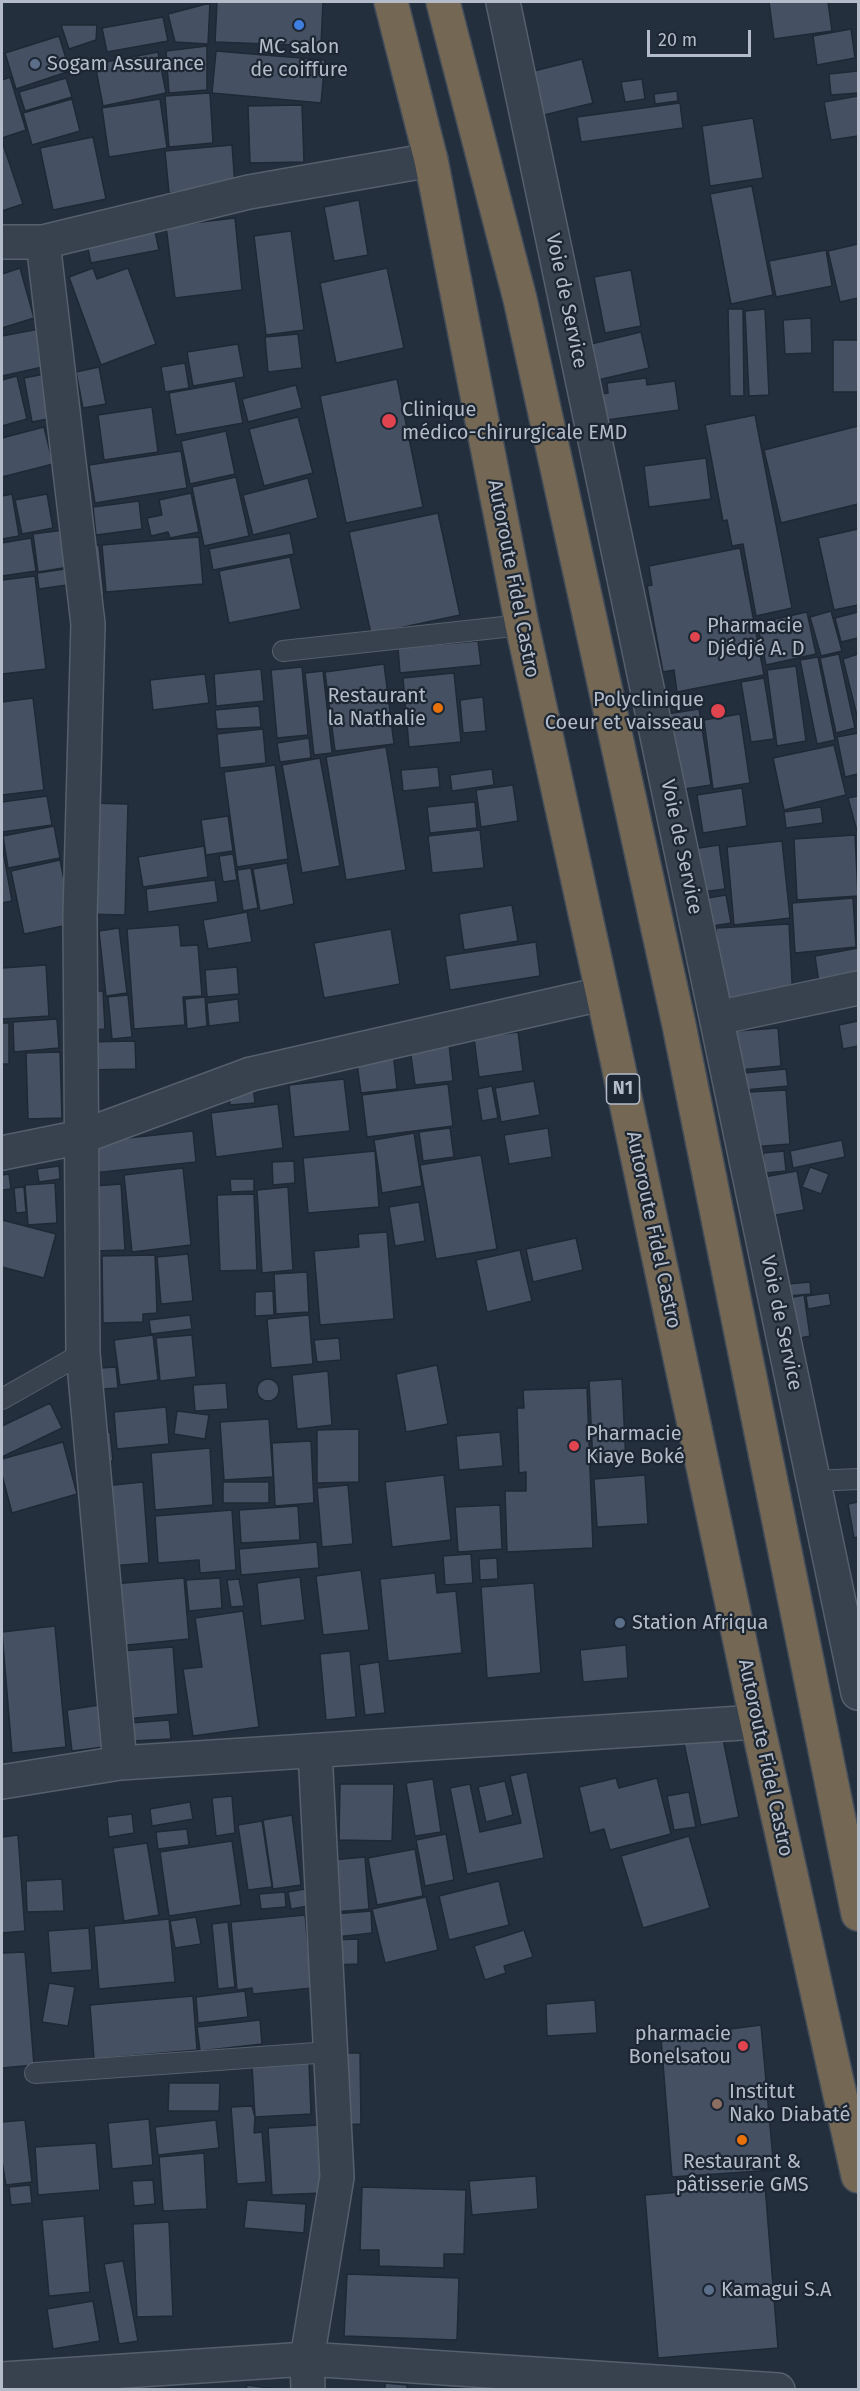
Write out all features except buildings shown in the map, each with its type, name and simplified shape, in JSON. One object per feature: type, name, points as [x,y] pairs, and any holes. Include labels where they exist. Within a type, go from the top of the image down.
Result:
[{"type":"highway","name":"Autoroute Fidel Castro","points":[[391,2],[431,160],[522,625],[757,1722],[858,2176]]},
{"type":"highway","points":[[443,2],[520,299],[681,1034],[728,1273],[852,1851],[858,1914]]},
{"type":"street","name":"Voie de Service","points":[[503,2],[858,1694]]},
{"type":"street","points":[[2,242],[43,242],[249,192],[431,160]]},
{"type":"street","points":[[43,242],[88,624],[80,916],[83,1353],[120,1763]]},
{"type":"street","points":[[520,299],[564,291]]},
{"type":"street","points":[[578,566],[620,557]]},
{"type":"street","points":[[717,1018],[858,988]]},
{"type":"street","points":[[2,1153],[81,1137],[251,1074],[601,994]]},
{"type":"street","points":[[728,1273],[768,1266]]},
{"type":"street","points":[[2,1782],[120,1763],[757,1722]]},
{"type":"street","points":[[307,2374],[337,2177],[315,1751]]},
{"type":"street","points":[[2,2379],[307,2374],[778,2390]]},
{"type":"lane","points":[[283,651],[522,625]]},
{"type":"lane","points":[[2,1399],[83,1353]]},
{"type":"lane","points":[[814,1481],[858,1479]]},
{"type":"lane","points":[[35,2073],[330,2052]]},
{"type":"place","name":"MC salon de coiffure","points":[[299,25]]},
{"type":"place","name":"Sogam Assurance","points":[[35,64]]},
{"type":"place","name":"Clinique médico-chirurgicale EMD","points":[[389,421]]},
{"type":"place","name":"Pharmacie Djédjé A. D","points":[[695,637]]},
{"type":"place","name":"Restaurant la Nathalie","points":[[438,708]]},
{"type":"place","name":"Polyclinique Coeur et vaisseau","points":[[718,711]]},
{"type":"place","name":"Pharmacie Kiaye Boké","points":[[574,1446]]},
{"type":"place","name":"Station Afriqua","points":[[620,1623]]},
{"type":"place","name":"pharmacie Bonelsatou","points":[[743,2046]]},
{"type":"place","name":"Institut Nako Diabaté","points":[[717,2104]]},
{"type":"place","name":"Restaurant & pâtisserie GMS","points":[[742,2140]]},
{"type":"place","name":"Kamagui S.A","points":[[709,2290]]}]
